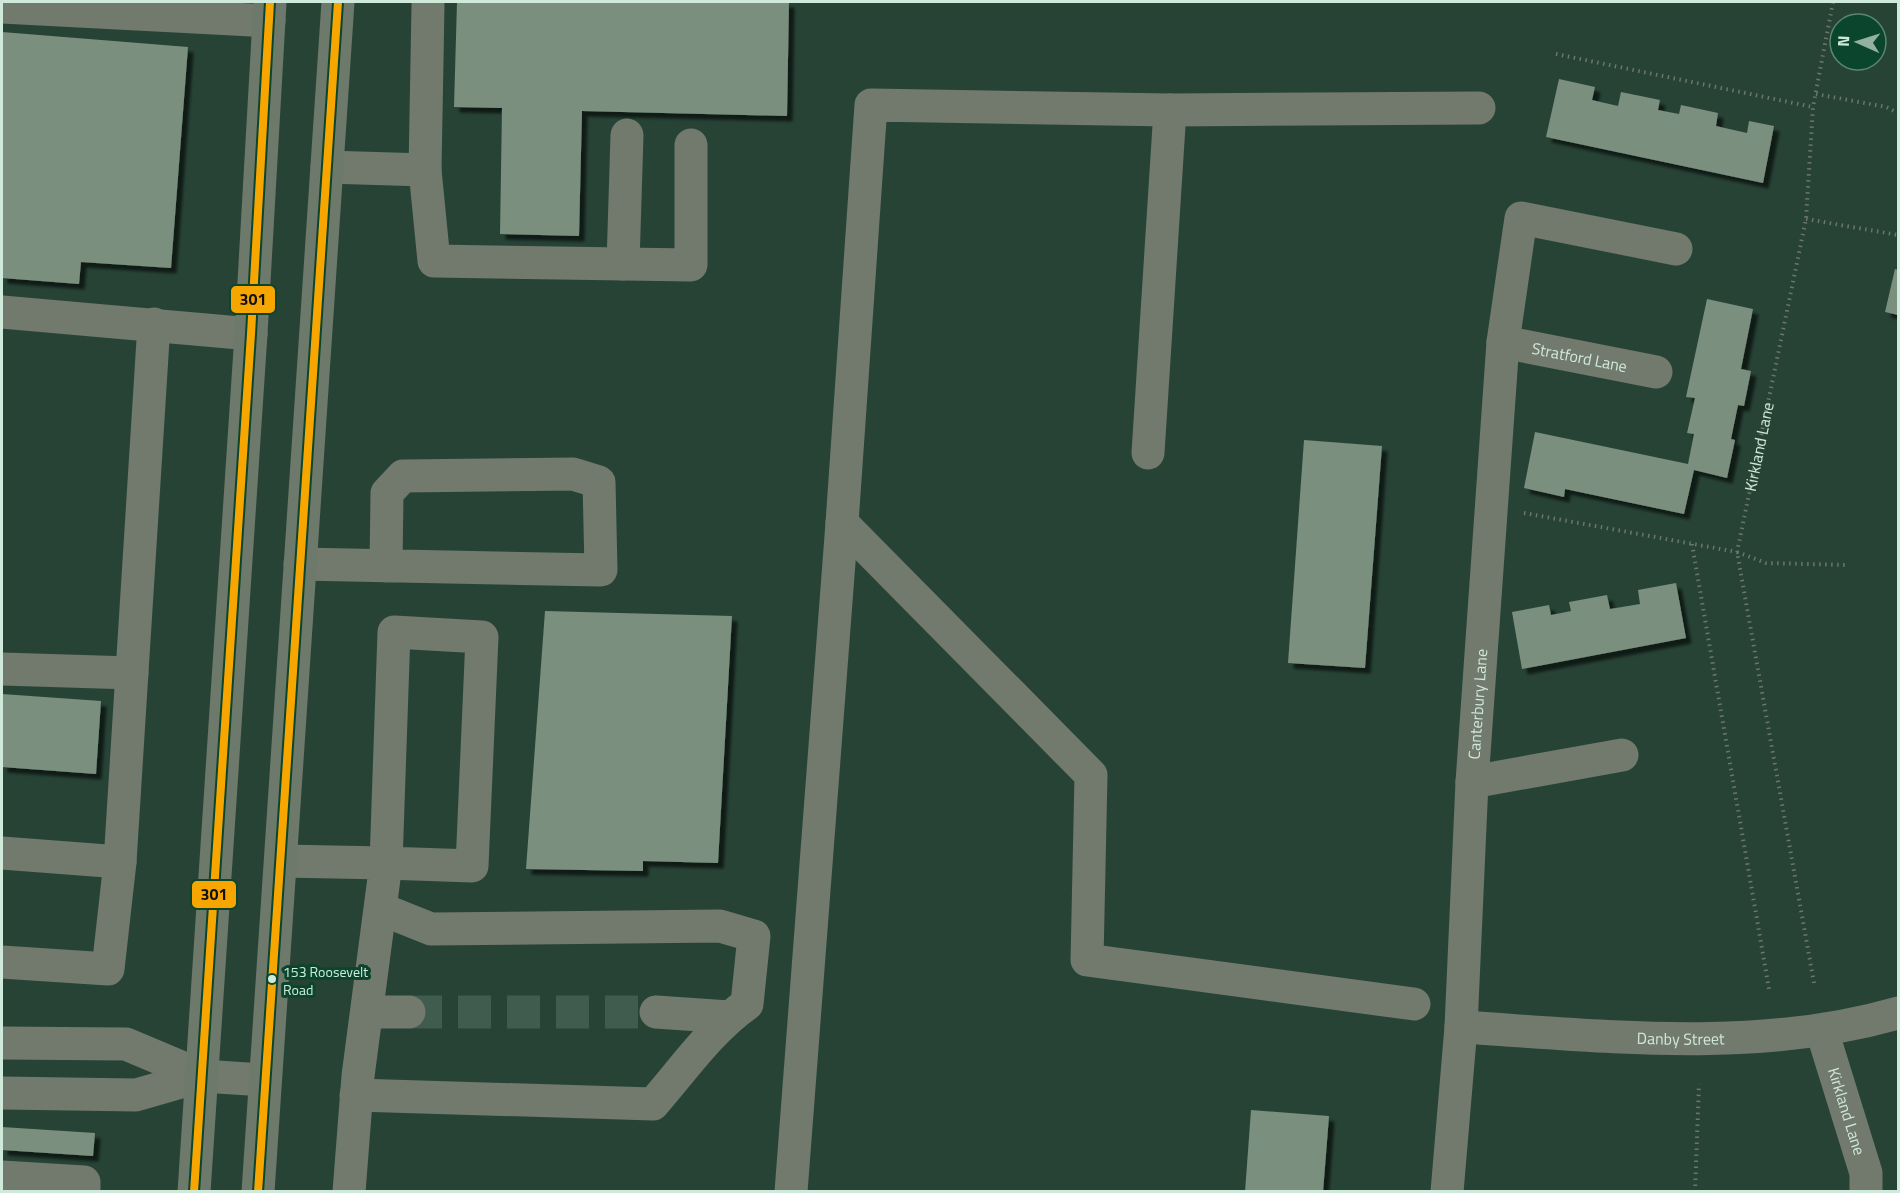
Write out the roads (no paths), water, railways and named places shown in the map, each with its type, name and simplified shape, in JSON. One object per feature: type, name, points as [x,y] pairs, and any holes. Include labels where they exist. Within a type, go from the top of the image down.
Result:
[{"type":"main road","points":[[258,1191],[338,2]]},
{"type":"main road","points":[[194,1191],[251,334],[269,11]]},
{"type":"street","points":[[428,5],[425,170],[434,261],[691,265],[691,145]]},
{"type":"street","points":[[2,7],[269,11]]},
{"type":"street","points":[[791,1191],[871,105],[1170,110],[1479,108]]},
{"type":"street","points":[[1148,453],[1170,110]]},
{"type":"street","points":[[623,264],[627,135]]},
{"type":"street","points":[[327,167],[425,170]]},
{"type":"street","name":"Canterbury Lane","points":[[1447,1191],[1461,1027],[1472,782],[1503,342],[1521,218],[1676,249]]},
{"type":"street","points":[[2,312],[251,334]]},
{"type":"street","points":[[2,962],[108,969],[120,862],[154,324]]},
{"type":"street","name":"Stratford Lane","points":[[1503,342],[1656,372]]},
{"type":"street","points":[[300,564],[386,566],[602,570],[599,482],[573,474],[403,476],[387,493],[386,566]]},
{"type":"street","points":[[842,523],[1091,775],[1087,960],[1414,1004]]},
{"type":"street","points":[[281,861],[386,863],[472,866],[482,637],[394,632],[386,863],[356,1095],[349,1191]]},
{"type":"street","points":[[2,669],[132,673]]},
{"type":"street","points":[[1472,782],[1622,755]]},
{"type":"street","points":[[2,853],[120,862]]},
{"type":"street","points":[[356,1095],[653,1104],[729,1017],[747,1004],[754,936],[720,926],[431,929],[381,909]]},
{"type":"street","points":[[367,1012],[409,1012]]},
{"type":"street","points":[[656,1012],[729,1017]]},
{"type":"street","name":"Danby Street","points":[[1461,1027],[1666,1040],[1723,1039],[1822,1031],[1899,1013]]},
{"type":"street","name":"Kirkland Lane","points":[[1822,1031],[1866,1173],[1866,1191]]},
{"type":"street","points":[[2,1043],[126,1044],[202,1076],[265,1080]]},
{"type":"street","points":[[2,1093],[136,1095],[202,1076]]},
{"type":"street","points":[[2,1177],[84,1182],[84,1191]]},
{"type":"tunnel","points":[[409,1012],[656,1012]]},
{"type":"place","name":"153 Roosevelt Road","points":[[272,979]]}]
